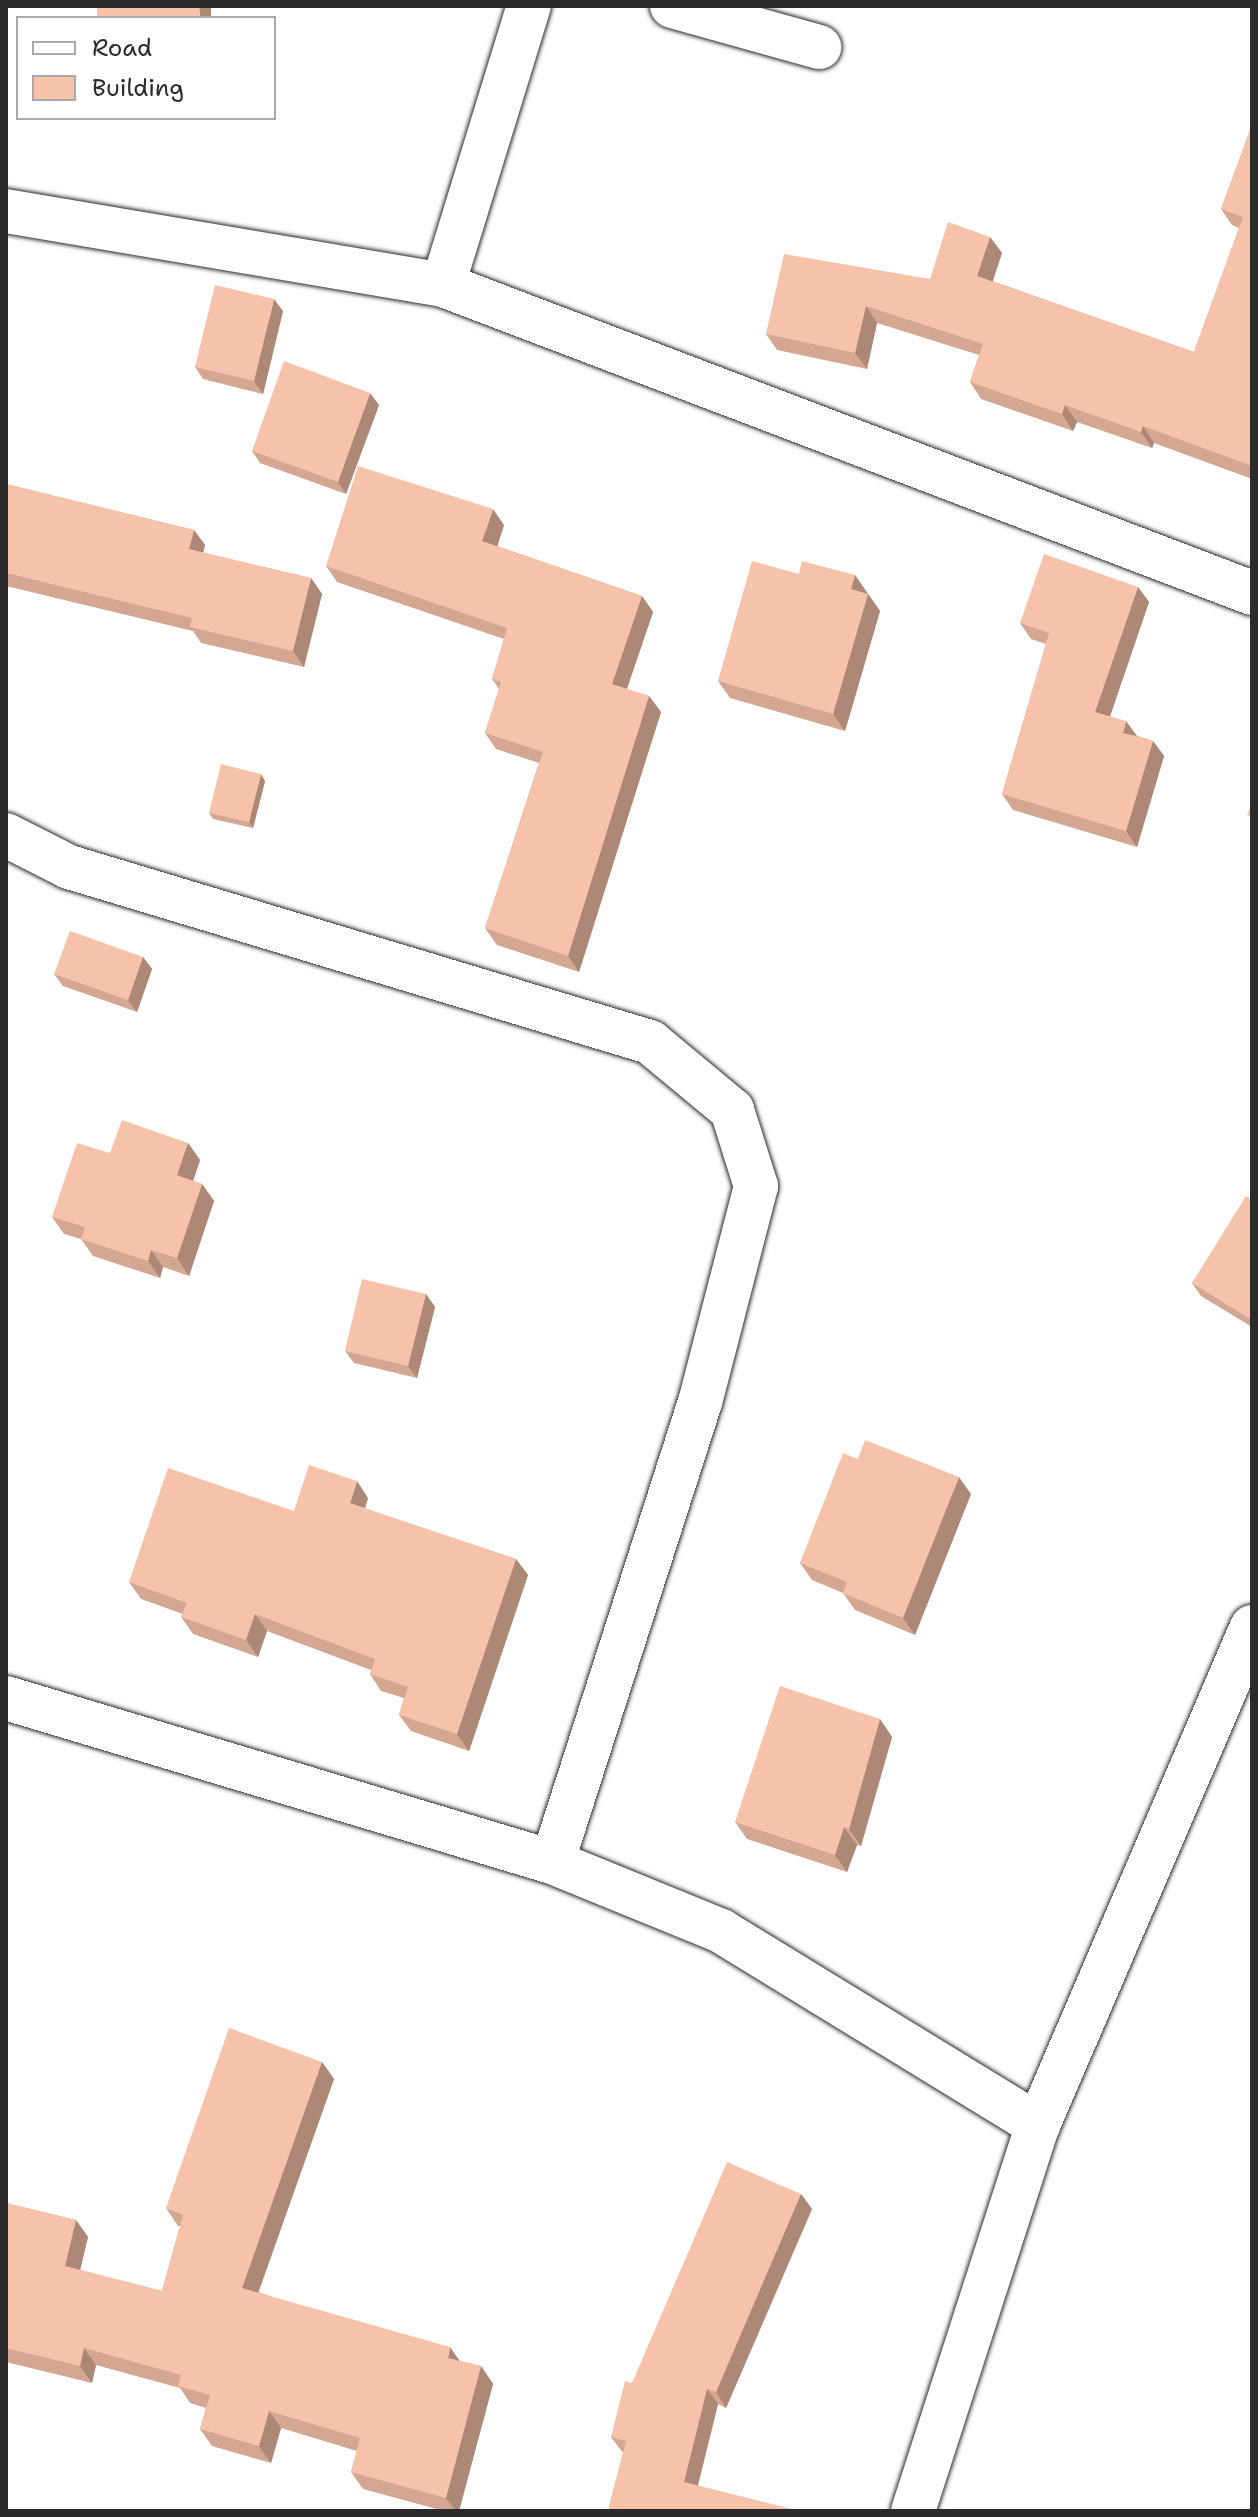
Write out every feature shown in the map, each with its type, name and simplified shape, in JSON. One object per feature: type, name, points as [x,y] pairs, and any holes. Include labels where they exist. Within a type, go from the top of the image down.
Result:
[{"type":"street","points":[[443,285],[529,6]]},
{"type":"street","points":[[672,6],[819,47]]},
{"type":"street","points":[[6,211],[443,285],[1252,593]]},
{"type":"street","points":[[6,835],[69,867],[650,1042],[732,1110],[756,1186],[700,1402],[552,1862]]},
{"type":"street","points":[[913,2511],[1038,2125],[1252,1627]]},
{"type":"street","points":[[6,1698],[552,1862],[721,1931],[1038,2125]]},
{"type":"building","points":[[97,6],[199,6],[200,16],[97,16]]},
{"type":"building","points":[[1252,125],[1252,466],[1143,426],[1141,432],[1065,405],[1062,414],[970,382],[983,344],[866,306],[855,353],[766,334],[784,254],[930,279],[948,222],[990,237],[977,276],[1194,352],[1243,217],[1221,209]]},
{"type":"building","points":[[215,285],[274,299],[254,381],[195,367]]},
{"type":"building","points":[[284,361],[370,393],[338,482],[252,451]]},
{"type":"building","points":[[358,466],[493,509],[482,541],[642,596],[612,684],[649,696],[568,956],[485,928],[543,752],[485,733],[501,682],[492,679],[507,628],[326,566]]},
{"type":"building","points":[[6,484],[194,530],[189,549],[311,578],[293,651],[190,627],[192,618],[6,573]]},
{"type":"building","points":[[1044,554],[1138,587],[1095,712],[1126,721],[1123,733],[1153,741],[1126,831],[1002,794],[1049,633],[1020,623]]},
{"type":"building","points":[[752,561],[799,574],[802,561],[855,575],[851,589],[868,594],[833,714],[718,681]]},
{"type":"building","points":[[221,764],[261,774],[249,822],[209,813]]},
{"type":"building","points":[[70,931],[143,957],[128,1000],[54,974]]},
{"type":"building","points":[[122,1120],[188,1143],[177,1175],[202,1184],[177,1258],[151,1250],[148,1261],[81,1239],[85,1227],[52,1217],[77,1143],[110,1153]]},
{"type":"building","points":[[1246,1196],[1252,1200],[1252,1320],[1192,1283]]},
{"type":"building","points":[[362,1279],[426,1294],[408,1366],[345,1351]]},
{"type":"building","points":[[865,1440],[959,1477],[903,1618],[843,1593],[847,1582],[800,1563],[843,1453],[858,1459]]},
{"type":"building","points":[[309,1465],[357,1481],[350,1503],[516,1559],[457,1734],[399,1715],[408,1687],[370,1674],[375,1659],[255,1614],[246,1640],[181,1617],[187,1603],[129,1582],[168,1468],[294,1511]]},
{"type":"building","points":[[780,1686],[880,1719],[849,1829],[844,1827],[835,1855],[735,1822]]},
{"type":"building","points":[[229,2028],[322,2062],[242,2288],[450,2347],[448,2358],[481,2366],[446,2498],[351,2472],[360,2438],[269,2411],[259,2446],[200,2429],[210,2395],[178,2386],[181,2375],[84,2348],[80,2366],[6,2348],[6,2203],[76,2220],[65,2266],[162,2291],[183,2215],[166,2208]]},
{"type":"building","points":[[727,2162],[801,2194],[716,2392],[707,2389],[684,2482],[800,2511],[608,2511],[626,2441],[611,2437],[625,2381],[632,2383]]}]
